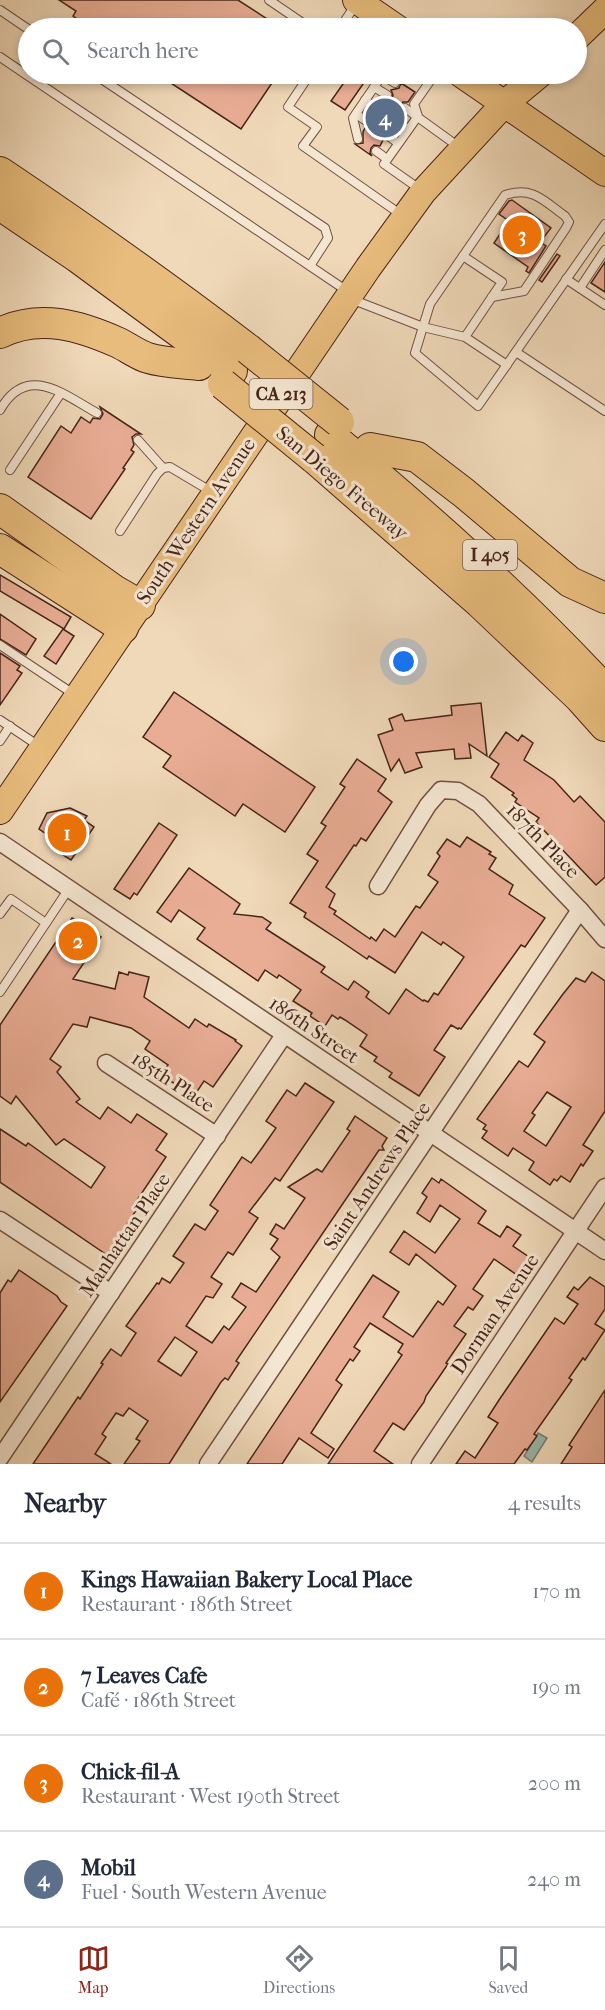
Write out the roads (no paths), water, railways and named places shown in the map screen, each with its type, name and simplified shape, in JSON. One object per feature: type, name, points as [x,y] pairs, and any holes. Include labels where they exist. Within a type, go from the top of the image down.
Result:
[{"type":"highway","name":"San Diego Freeway","points":[[0,172],[99,239],[235,367],[327,440],[370,448],[480,546],[605,668]]},
{"type":"highway","points":[[0,193],[147,293],[235,367]]},
{"type":"highway","points":[[0,205],[235,367]]},
{"type":"highway","name":"San Diego Freeway","points":[[0,224],[135,317],[199,365],[235,367],[327,440],[480,603],[593,694],[605,726]]},
{"type":"highway","points":[[0,333],[34,322],[49,322],[66,325],[118,343],[148,358],[199,365]]},
{"type":"highway","points":[[370,448],[417,457],[464,493],[570,582],[605,598]]},
{"type":"highway","points":[[0,509],[114,590],[132,616]]},
{"type":"highway","points":[[0,549],[132,616]]},
{"type":"main road","points":[[357,1],[382,18]]},
{"type":"main road","points":[[587,26],[602,10]]},
{"type":"main road","points":[[475,84],[605,173]]},
{"type":"main road","name":"South Western Avenue","points":[[0,811],[348,295],[423,192],[504,104],[528,84]]},
{"type":"street","name":"187th Place","points":[[378,886],[428,805],[441,790],[458,791],[479,804],[605,939]]},
{"type":"street","name":"186th Street","points":[[0,842],[605,1251]]},
{"type":"street","name":"Saint Andrews Place","points":[[208,1464],[580,910]]},
{"type":"street","name":"Manhattan Place","points":[[0,1458],[284,1035]]},
{"type":"street","name":"185th Place","points":[[106,1063],[217,1136]]},
{"type":"street","name":"Dorman Avenue","points":[[420,1464],[605,1187]]},
{"type":"street","points":[[0,1220],[111,1293]]},
{"type":"lane","points":[[269,0],[295,18]]},
{"type":"lane","points":[[346,18],[357,1]]},
{"type":"lane","points":[[0,10],[18,22]]},
{"type":"lane","points":[[0,57],[18,69]]},
{"type":"lane","points":[[40,84],[310,266],[348,295],[423,327],[465,337],[507,365]]},
{"type":"lane","points":[[109,84],[325,228],[328,238],[310,266]]},
{"type":"lane","points":[[303,84],[288,107],[317,127],[303,146],[405,217]]},
{"type":"lane","points":[[358,138],[353,118],[376,84]]},
{"type":"lane","points":[[418,116],[414,104],[416,97],[427,84]]},
{"type":"lane","points":[[374,87],[387,95]]},
{"type":"lane","points":[[365,100],[378,109]]},
{"type":"lane","points":[[405,108],[462,149]]},
{"type":"lane","points":[[356,114],[369,123]]},
{"type":"lane","points":[[418,116],[384,164],[423,192]]},
{"type":"lane","points":[[396,121],[408,129]]},
{"type":"lane","points":[[387,135],[398,143]]},
{"type":"lane","points":[[376,151],[387,159]]},
{"type":"lane","points":[[492,297],[524,291],[569,222],[565,216],[530,192],[506,195],[430,304],[416,353],[478,406],[605,224]]},
{"type":"lane","points":[[579,288],[605,250]]},
{"type":"lane","points":[[464,256],[502,282],[465,337]]},
{"type":"lane","points":[[567,279],[605,305]]},
{"type":"lane","points":[[516,352],[605,411]]},
{"type":"lane","points":[[0,410],[8,397],[27,385],[46,386],[97,413]]},
{"type":"lane","points":[[10,470],[61,393]]},
{"type":"lane","points":[[138,440],[163,468]]},
{"type":"lane","points":[[120,531],[163,468],[170,467],[215,494]]},
{"type":"lane","points":[[0,645],[77,696]]},
{"type":"lane","points":[[0,720],[42,748]]},
{"type":"lane","points":[[0,741],[10,726]]},
{"type":"lane","points":[[0,992],[68,890]]},
{"type":"lane","points":[[0,914],[10,899],[46,922]]},
{"type":"place","name":"Mobil","points":[[385,118]]},
{"type":"place","name":"Chick-fil-A","points":[[522,235]]},
{"type":"place","name":"Kings Hawaiian Bakery Local Place","points":[[67,833]]},
{"type":"place","name":"7 Leaves Cafe","points":[[78,941]]}]
